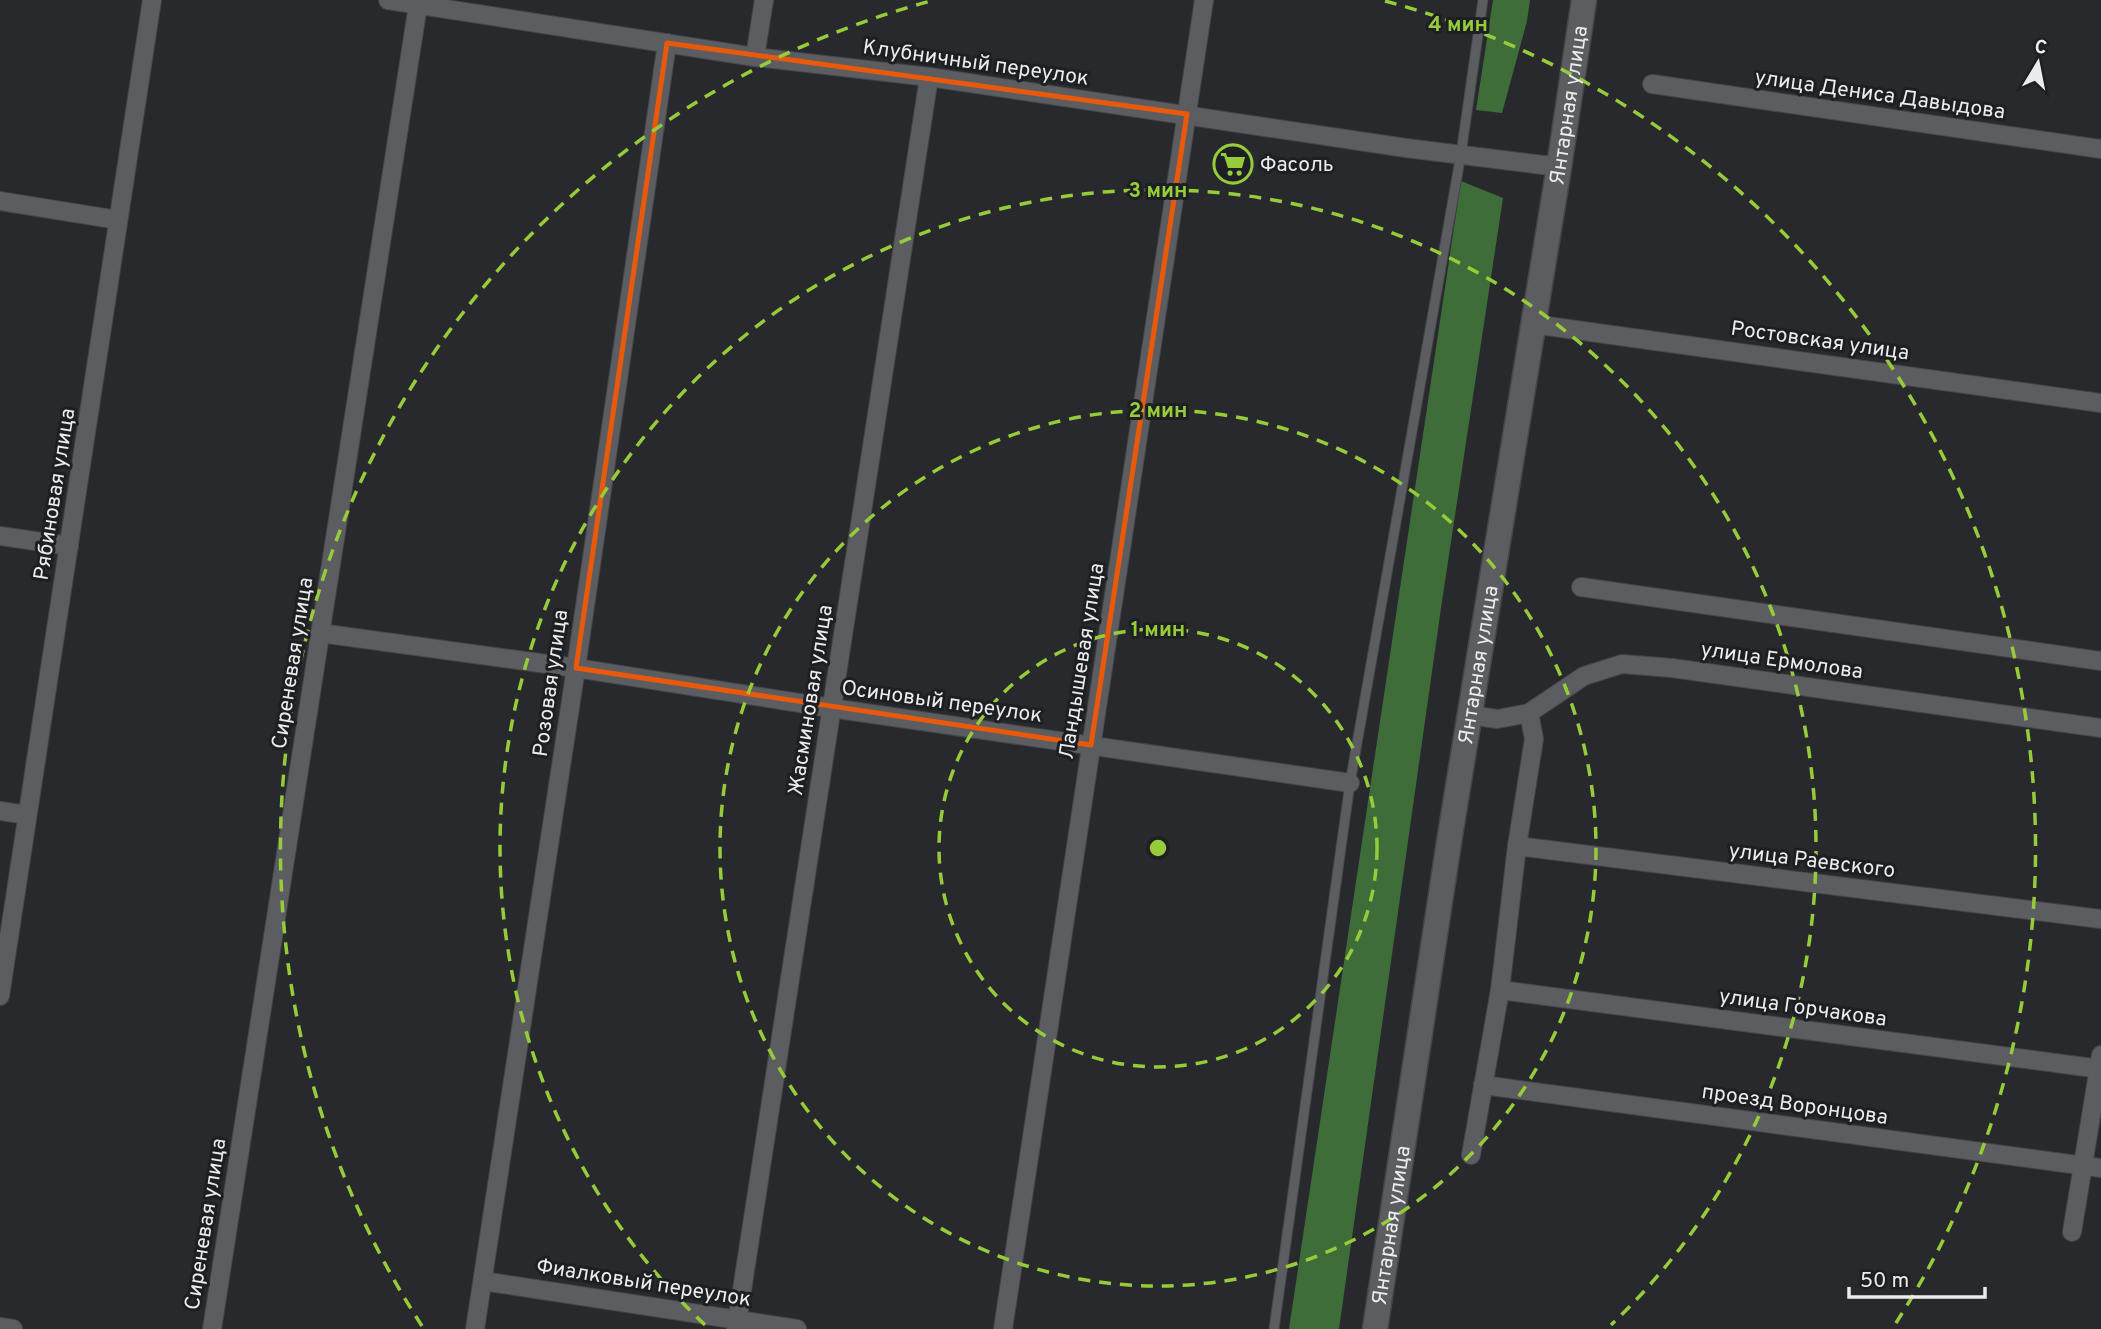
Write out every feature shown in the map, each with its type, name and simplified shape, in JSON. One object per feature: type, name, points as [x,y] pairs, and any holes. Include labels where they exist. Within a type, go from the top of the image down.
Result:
[{"type":"street","name":"Рябиновая улица","points":[[0,996],[152,0]]},
{"type":"street","name":"Клубничный переулок","points":[[387,0],[755,57],[929,77],[1406,148],[1559,167]]},
{"type":"street","points":[[755,57],[764,0]]},
{"type":"street","name":"Ландышевая улица","points":[[1003,1329],[1204,0]]},
{"type":"street","name":"Янтарная улица","points":[[1375,1329],[1469,711],[1584,0]]},
{"type":"street","name":"Сиреневая улица","points":[[212,1329],[418,5]]},
{"type":"street","name":"Розовая улица","points":[[475,1329],[576,668],[667,43]]},
{"type":"street","name":"Жасминовая улица","points":[[737,1324],[929,77]]},
{"type":"street","name":"улица Дениса Давыдова","points":[[1652,84],[2101,149]]},
{"type":"street","points":[[0,201],[118,220]]},
{"type":"street","name":"Ростовская улица","points":[[1533,324],[2101,403]]},
{"type":"street","points":[[0,536],[69,547]]},
{"type":"street","name":"улица Ермолова","points":[[1581,587],[2101,662]]},
{"type":"street","name":"Осиновый переулок","points":[[320,633],[576,668],[1350,783]]},
{"type":"street","name":"улица Ермолова","points":[[1469,711],[1497,719],[1529,713],[1584,676],[1622,664],[1672,668],[2101,728]]},
{"type":"street","points":[[1471,1155],[1500,990],[1517,846],[1534,739],[1529,713]]},
{"type":"street","points":[[0,811],[27,815]]},
{"type":"street","name":"улица Раевского","points":[[1517,846],[2101,919]]},
{"type":"street","name":"улица Горчакова","points":[[1500,990],[2100,1064]]},
{"type":"street","points":[[2073,1232],[2100,1064]]},
{"type":"street","name":"проезд Воронцова","points":[[1483,1085],[2101,1168]]},
{"type":"street","name":"Фиалковый переулок","points":[[484,1281],[737,1324],[797,1329]]},
{"type":"street","points":[[0,1327],[13,1329]]},
{"type":"lane","points":[[1274,1329],[1350,783],[1461,154],[1483,0]]},
{"type":"highlighted area","points":[[667,43],[1187,114],[1091,745],[576,668]]},
{"type":"green space","points":[[1493,0],[1530,0],[1527,21],[1502,113],[1476,110]]},
{"type":"green space","points":[[1461,181],[1503,198],[1441,608],[1339,1329],[1289,1329]]},
{"type":"place","name":"Фасоль","points":[[1233,164]]}]
